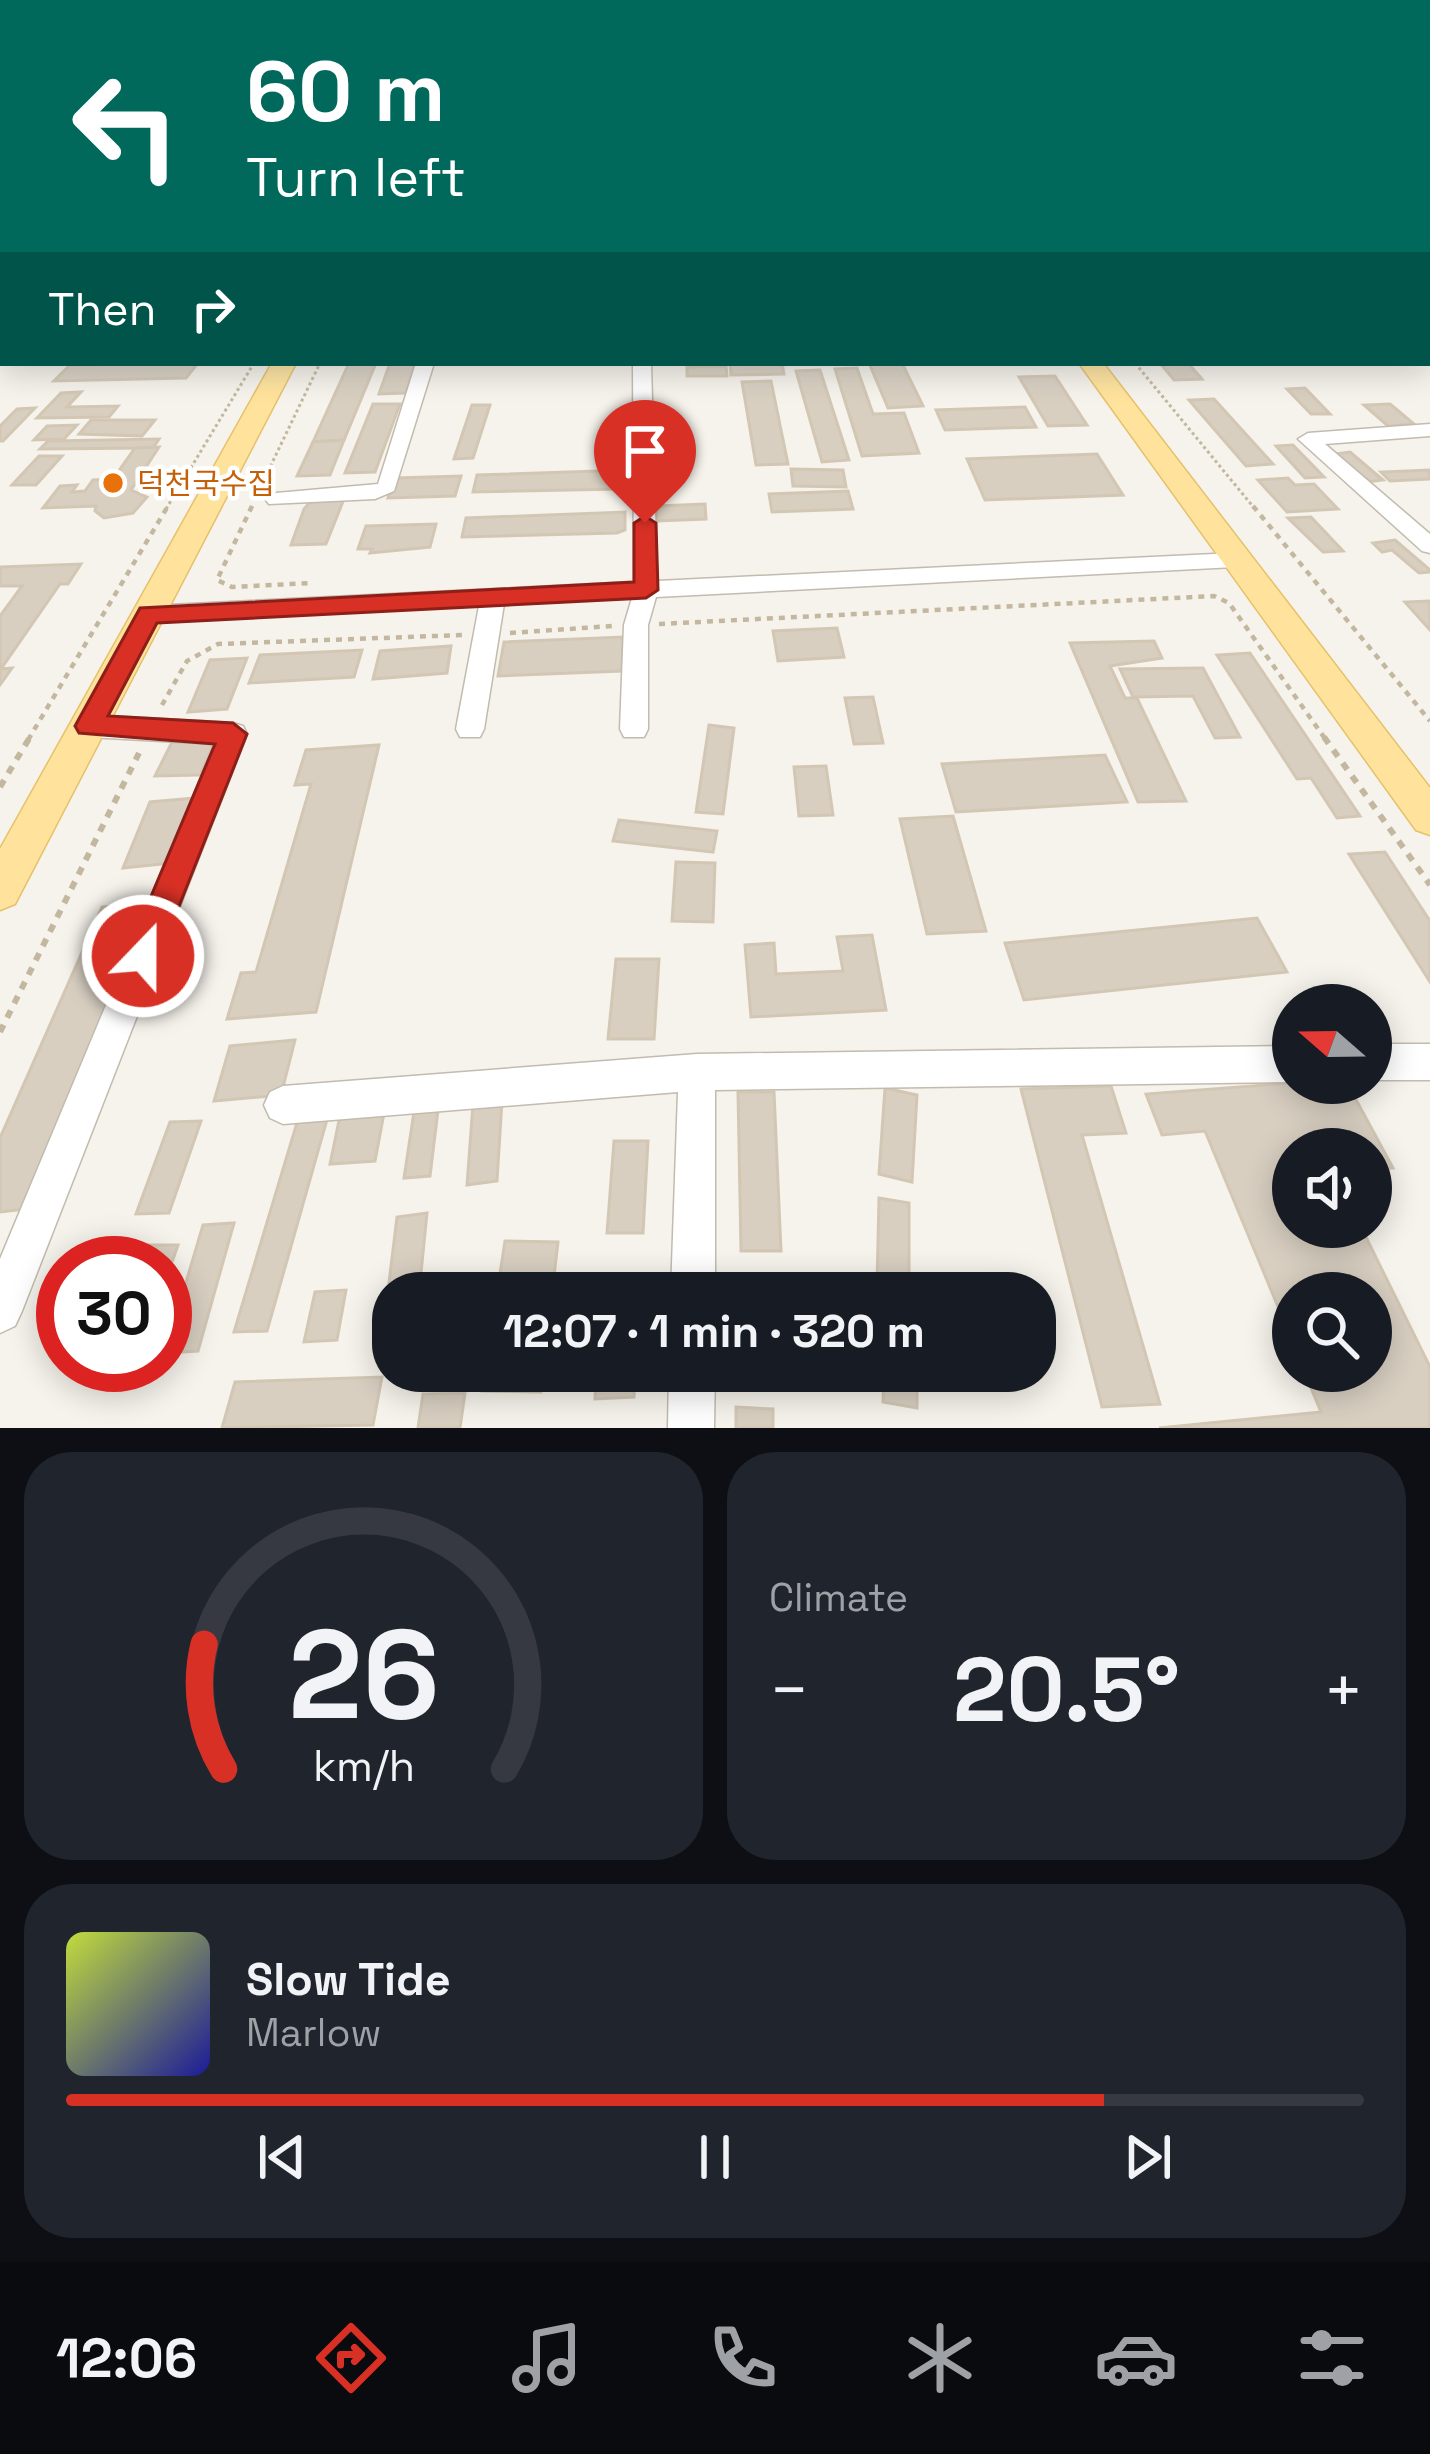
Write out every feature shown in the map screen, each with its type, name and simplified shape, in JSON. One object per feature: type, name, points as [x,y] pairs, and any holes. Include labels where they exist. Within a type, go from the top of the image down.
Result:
[{"type":"main road","points":[[0,890],[282,366]]},
{"type":"main road","points":[[1093,366],[1430,818]]},
{"type":"street","points":[[276,499],[374,493],[387,487],[424,366]]},
{"type":"street","points":[[634,729],[636,625],[646,590],[642,366]]},
{"type":"street","points":[[1430,430],[1308,440],[1430,546]]},
{"type":"street","points":[[149,614],[1235,560]]},
{"type":"street","points":[[470,729],[493,597]]},
{"type":"street","points":[[0,1311],[233,734],[88,726]]},
{"type":"street","points":[[1392,1063],[1430,1062]]},
{"type":"street","points":[[283,1105],[697,1072],[1272,1064]]},
{"type":"street","points":[[693,1272],[697,1072]]},
{"type":"street","points":[[691,1428],[692,1392]]},
{"type":"path","points":[[0,787],[252,366]]},
{"type":"path","points":[[319,366],[217,580],[232,586],[324,583]]},
{"type":"path","points":[[1137,366],[1430,721]]},
{"type":"path","points":[[0,1032],[187,661],[218,644],[1214,596],[1228,603],[1430,885]]},
{"type":"building","points":[[69,366],[196,366],[186,378],[54,381]]},
{"type":"building","points":[[348,366],[375,366],[344,440],[313,442]]},
{"type":"building","points":[[389,366],[414,366],[406,393],[379,394]]},
{"type":"building","points":[[726,366],[727,376],[687,376],[687,367]]},
{"type":"building","points":[[730,366],[783,366],[784,374],[731,375]]},
{"type":"building","points":[[870,366],[903,366],[923,406],[888,408]]},
{"type":"building","points":[[1162,366],[1191,366],[1202,379],[1174,380]]},
{"type":"building","points":[[857,368],[873,414],[904,413],[919,453],[862,456],[835,369]]},
{"type":"building","points":[[820,370],[849,460],[822,462],[796,371]]},
{"type":"building","points":[[1055,376],[1087,425],[1048,426],[1019,377]]},
{"type":"building","points":[[771,381],[788,464],[756,465],[742,382]]},
{"type":"building","points":[[1305,388],[1330,414],[1311,414],[1287,389]]},
{"type":"building","points":[[81,392],[67,407],[118,406],[109,417],[37,418],[61,393]]},
{"type":"building","points":[[1214,399],[1273,464],[1246,466],[1189,400]]},
{"type":"building","points":[[373,404],[400,404],[375,472],[345,473]]},
{"type":"building","points":[[1390,404],[1414,424],[1388,426],[1364,405]]},
{"type":"building","points":[[472,405],[490,405],[473,458],[454,459]]},
{"type":"building","points":[[1025,407],[1036,427],[945,430],[936,410]]},
{"type":"building","points":[[35,408],[0,441],[0,426],[17,409]]},
{"type":"building","points":[[91,420],[155,420],[142,436],[79,434]]},
{"type":"building","points":[[77,425],[64,439],[34,440],[47,426]]},
{"type":"building","points":[[656,429],[687,429],[687,451],[655,452]]},
{"type":"building","points":[[159,439],[153,448],[40,449],[48,441]]},
{"type":"building","points":[[344,440],[330,475],[297,476],[313,442]]},
{"type":"building","points":[[1293,445],[1324,477],[1305,478],[1276,446]]},
{"type":"building","name":"덕천국수집","points":[[159,447],[131,490],[147,497],[133,513],[104,518],[95,511],[96,506],[43,508],[60,486],[77,485],[72,492],[85,491],[93,480],[113,479],[135,448]]},
{"type":"building","points":[[1350,452],[1383,480],[1359,483],[1327,455]]},
{"type":"building","points":[[1097,454],[1123,495],[985,500],[967,459]]},
{"type":"building","points":[[39,456],[62,456],[36,485],[12,485]]},
{"type":"building","points":[[791,469],[843,470],[846,487],[793,486]]},
{"type":"building","points":[[627,470],[627,486],[620,489],[473,492],[477,475]]},
{"type":"building","points":[[1429,470],[1430,479],[1390,481],[1381,472]]},
{"type":"building","points":[[461,476],[455,496],[388,498],[395,478]]},
{"type":"building","points":[[1288,478],[1295,485],[1314,484],[1338,509],[1287,512],[1258,480]]},
{"type":"building","points":[[848,491],[853,509],[772,512],[769,494]]},
{"type":"building","points":[[344,499],[326,544],[291,545],[312,500]]},
{"type":"building","points":[[705,504],[706,519],[657,521],[657,506]]},
{"type":"building","points":[[625,512],[625,530],[617,533],[462,537],[466,518]]},
{"type":"building","points":[[1311,517],[1343,551],[1323,552],[1288,518]]},
{"type":"building","points":[[436,524],[430,547],[370,553],[372,549],[358,549],[366,526]]},
{"type":"building","points":[[1395,540],[1430,572],[1419,573],[1392,550],[1382,552],[1373,543]]},
{"type":"building","points":[[81,564],[68,584],[60,584],[1,669],[12,668],[0,685],[0,616],[22,586],[0,586],[0,567]]},
{"type":"building","points":[[1430,601],[1430,630],[1405,602]]},
{"type":"building","points":[[837,628],[844,657],[778,661],[773,631]]},
{"type":"building","points":[[623,637],[622,671],[498,676],[504,642]]},
{"type":"building","points":[[1154,641],[1162,658],[1110,666],[1125,698],[1137,698],[1186,801],[1138,802],[1070,643]]},
{"type":"building","points":[[451,646],[447,673],[373,679],[380,651]]},
{"type":"building","points":[[362,650],[354,677],[249,683],[260,655]]},
{"type":"building","points":[[1250,653],[1360,816],[1337,818],[1311,778],[1297,779],[1217,655]]},
{"type":"building","points":[[247,658],[227,709],[188,712],[210,660]]},
{"type":"building","points":[[1203,668],[1240,737],[1215,738],[1193,696],[1133,697],[1120,669]]},
{"type":"building","points":[[873,697],[883,743],[854,744],[845,698]]},
{"type":"building","points":[[709,725],[734,728],[723,814],[696,812]]},
{"type":"building","points":[[217,737],[200,775],[155,776],[174,738]]},
{"type":"building","points":[[379,745],[316,1012],[227,1019],[241,973],[256,972],[311,784],[295,785],[306,750]]},
{"type":"building","points":[[1105,755],[1127,802],[956,812],[942,764]]},
{"type":"building","points":[[826,766],[833,815],[799,816],[794,767]]},
{"type":"building","points":[[195,798],[171,863],[123,868],[150,802]]},
{"type":"building","points":[[953,816],[986,931],[927,934],[900,819]]},
{"type":"building","points":[[619,820],[717,831],[713,852],[613,841]]},
{"type":"building","points":[[1385,852],[1430,921],[1430,982],[1349,854]]},
{"type":"building","points":[[676,862],[715,863],[713,922],[672,921]]},
{"type":"building","points":[[149,904],[25,1209],[0,1212],[0,1138],[102,907]]},
{"type":"building","points":[[1257,918],[1287,972],[1024,1000],[1005,943]]},
{"type":"building","points":[[872,935],[886,1010],[751,1017],[745,945],[774,943],[776,974],[843,971],[837,937]]},
{"type":"building","points":[[616,959],[659,959],[654,1039],[608,1039]]},
{"type":"building","points":[[295,1040],[281,1095],[214,1101],[230,1046]]},
{"type":"building","points":[[1272,1085],[1272,1104],[1358,1104],[1371,1128],[1272,1128],[1272,1248],[1371,1248],[1383,1272],[1272,1272],[1272,1292],[1205,1131],[1162,1135],[1146,1094]]},
{"type":"building","points":[[1111,1086],[1126,1133],[1082,1135],[1160,1404],[1102,1407],[1021,1089]]},
{"type":"building","points":[[885,1088],[917,1095],[912,1182],[879,1174]]},
{"type":"building","points":[[738,1092],[774,1092],[781,1251],[741,1251]]},
{"type":"building","points":[[502,1101],[497,1181],[467,1185],[473,1104]]},
{"type":"building","points":[[385,1108],[375,1161],[330,1164],[341,1111]]},
{"type":"building","points":[[438,1110],[430,1176],[404,1178],[414,1112]]},
{"type":"building","points":[[299,1116],[328,1116],[267,1331],[234,1332]]},
{"type":"building","points":[[201,1121],[169,1213],[136,1214],[170,1122]]},
{"type":"building","points":[[614,1141],[648,1141],[643,1233],[607,1233]]},
{"type":"building","points":[[879,1198],[909,1203],[909,1272],[877,1272]]},
{"type":"building","points":[[427,1213],[421,1272],[390,1272],[397,1217]]},
{"type":"building","points":[[234,1223],[198,1351],[192,1351],[192,1262],[203,1225]]},
{"type":"building","points":[[505,1241],[558,1242],[554,1272],[500,1272]]},
{"type":"building","points":[[346,1290],[337,1340],[304,1342],[315,1292]]},
{"type":"building","points":[[1392,1290],[1430,1367],[1430,1428],[1159,1428],[1321,1412],[1313,1392],[1392,1392]]},
{"type":"building","points":[[372,1377],[372,1392],[379,1392],[373,1425],[222,1428],[235,1382]]},
{"type":"building","points":[[595,1392],[634,1392],[634,1397],[595,1399]]},
{"type":"building","points":[[883,1392],[917,1392],[917,1408],[883,1402]]},
{"type":"building","points":[[465,1393],[460,1428],[418,1428],[423,1394]]},
{"type":"building","points":[[736,1407],[773,1409],[773,1428],[736,1428]]},
{"type":"place","name":"덕천국수집","points":[[113,483]]},
{"type":"route","points":[[143,956],[233,734],[88,726],[149,614],[646,590],[645,523]]}]
